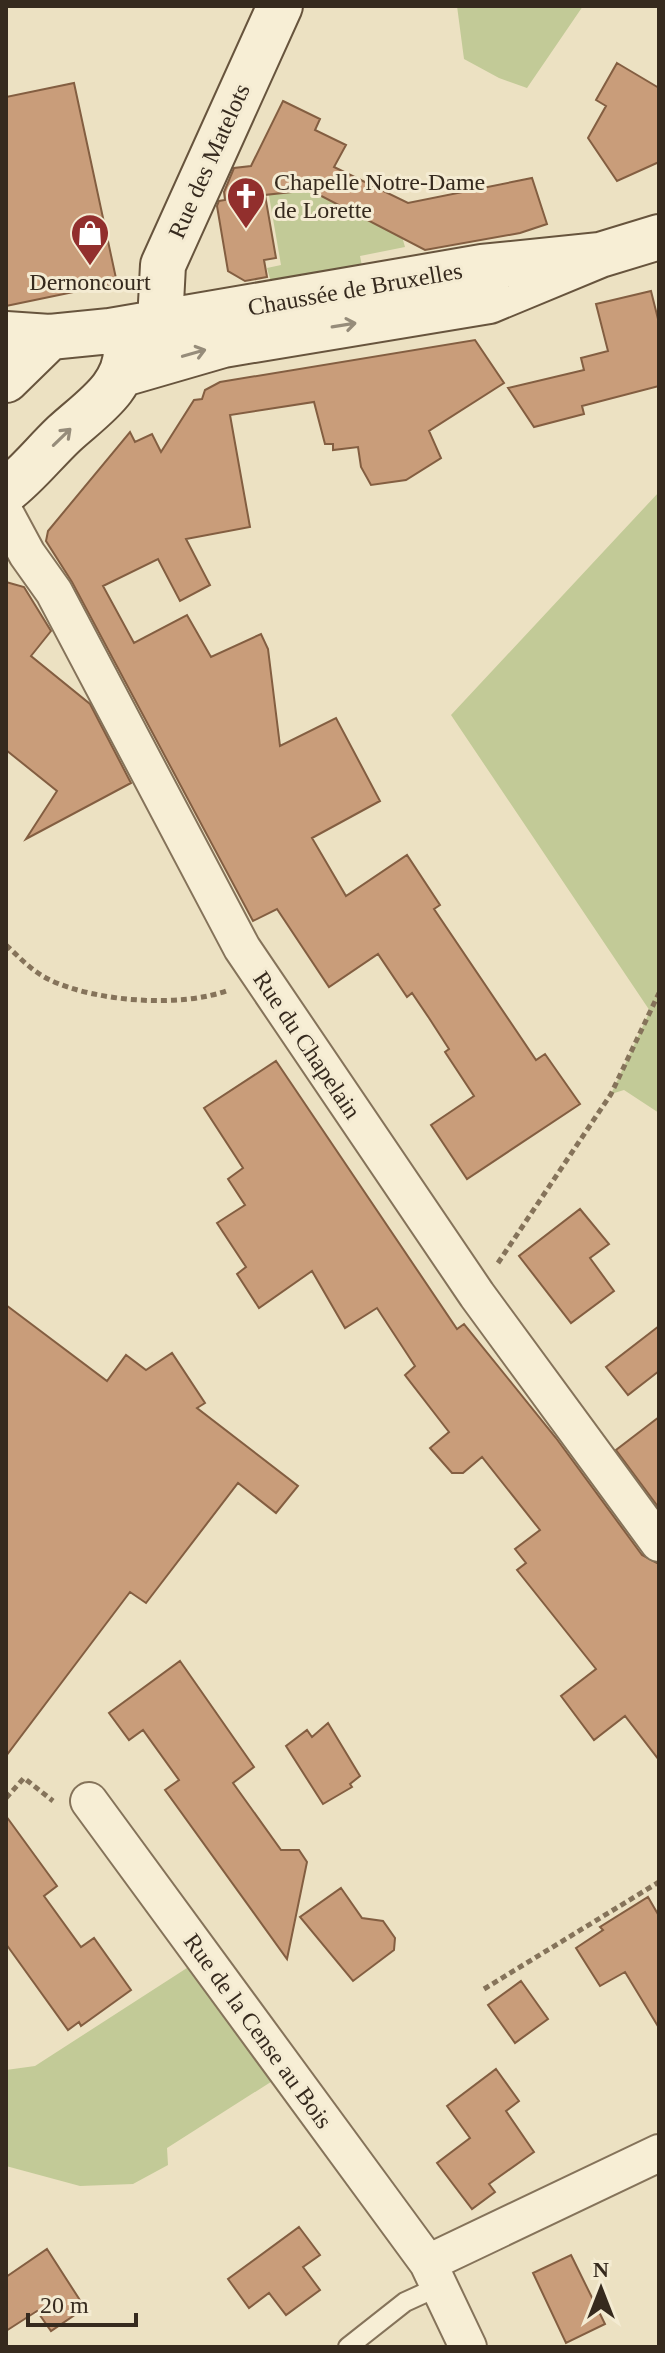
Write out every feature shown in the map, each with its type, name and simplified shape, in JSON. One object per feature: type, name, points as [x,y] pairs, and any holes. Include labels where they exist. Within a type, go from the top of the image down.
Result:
[{"type":"street","name":"Rue des Matelots","points":[[160,322],[163,265],[280,6]]},
{"type":"street","name":"Chaussée de Bruxelles","points":[[123,374],[223,345],[489,301],[600,255],[659,237]]},
{"type":"street","name":"Chaussée de Bruxelles","points":[[6,334],[50,337],[110,331],[482,267],[600,255]]},
{"type":"street","points":[[6,491],[25,476],[63,435],[95,410],[123,374],[127,348],[110,331]]},
{"type":"street","points":[[6,380],[50,337]]},
{"type":"street","name":"Rue du Chapelain","points":[[6,515],[27,554],[54,592],[258,972],[477,1295],[659,1543]]},
{"type":"street","name":"Rue de la Cense au Bois","points":[[89,1801],[434,2274],[468,2347]]},
{"type":"street","points":[[434,2274],[659,2153]]},
{"type":"lane","points":[[348,2347],[405,2302],[434,2274]]},
{"type":"path","points":[[6,945],[33,970],[52,981],[129,998],[211,997],[258,972]]},
{"type":"path","points":[[477,1295],[611,1094],[659,993]]},
{"type":"path","points":[[6,1798],[24,1778],[69,1814],[89,1801]]},
{"type":"path","points":[[484,1989],[659,1882]]},
{"type":"green space","points":[[457,6],[583,6],[527,88],[499,78],[464,59]]},
{"type":"green space","points":[[279,172],[401,233],[405,247],[360,256],[362,266],[271,282],[267,268],[281,265],[268,190]]},
{"type":"green space","points":[[659,492],[659,1113],[624,1090],[611,1094],[650,1011],[451,715]]},
{"type":"green space","points":[[204,1957],[288,2071],[167,2148],[168,2165],[133,2184],[80,2186],[6,2166],[6,2070],[35,2066]]},
{"type":"building","points":[[617,63],[659,88],[659,162],[617,181],[588,138],[606,106],[596,100]]},
{"type":"building","points":[[74,83],[117,283],[6,306],[6,97]]},
{"type":"building","points":[[283,101],[320,119],[315,130],[346,145],[334,167],[408,203],[532,178],[547,224],[520,233],[425,250],[310,190],[265,195],[276,258],[264,260],[267,277],[245,281],[228,271],[217,206],[219,201],[225,200],[224,192],[234,168],[251,166]]},
{"type":"building","points":[[651,291],[659,323],[659,386],[582,406],[584,414],[534,427],[508,388],[584,370],[581,358],[608,351],[596,304]]},
{"type":"building","points":[[475,340],[504,383],[429,431],[441,458],[406,480],[371,485],[361,467],[358,447],[333,450],[333,444],[325,444],[314,402],[230,415],[250,527],[186,539],[210,585],[180,601],[158,559],[103,586],[134,643],[187,615],[211,657],[261,634],[268,649],[280,746],[336,718],[380,801],[312,838],[346,896],[407,855],[440,905],[434,909],[536,1060],[545,1054],[580,1104],[467,1179],[431,1125],[474,1096],[445,1052],[449,1049],[429,1018],[412,993],[407,997],[378,954],[329,987],[277,909],[253,921],[72,582],[46,541],[48,531],[130,432],[135,442],[152,434],[161,452],[194,400],[202,399],[205,390],[220,382]]},
{"type":"building","points":[[6,582],[24,587],[51,631],[31,656],[90,704],[131,783],[26,839],[57,791],[6,750]]},
{"type":"building","points":[[276,1061],[457,1329],[464,1324],[556,1438],[642,1555],[659,1564],[659,1760],[625,1716],[594,1740],[561,1696],[596,1669],[517,1570],[526,1563],[515,1549],[540,1530],[482,1457],[463,1473],[452,1473],[430,1448],[449,1432],[405,1375],[415,1366],[377,1308],[345,1328],[312,1271],[259,1308],[237,1274],[246,1267],[217,1223],[245,1205],[228,1179],[243,1168],[204,1108]]},
{"type":"building","points":[[580,1209],[609,1244],[590,1258],[614,1291],[571,1323],[519,1256]]},
{"type":"building","points":[[6,1305],[107,1381],[126,1355],[146,1370],[172,1353],[205,1403],[197,1408],[298,1486],[276,1513],[238,1483],[146,1603],[130,1592],[6,1756]]},
{"type":"building","points":[[659,1326],[659,1371],[628,1395],[606,1367]]},
{"type":"building","points":[[659,1417],[659,1508],[616,1450]]},
{"type":"building","points":[[180,1661],[254,1767],[233,1783],[281,1850],[299,1850],[307,1862],[287,1959],[165,1790],[179,1780],[143,1730],[129,1740],[109,1713]]},
{"type":"building","points":[[328,1723],[360,1776],[350,1784],[352,1787],[323,1804],[286,1746],[307,1730],[312,1737]]},
{"type":"building","points":[[6,1816],[57,1886],[44,1896],[81,1947],[94,1938],[131,1990],[81,2026],[79,2022],[68,2030],[6,1944]]},
{"type":"building","points":[[341,1888],[362,1918],[383,1921],[395,1938],[394,1950],[353,1981],[300,1917]]},
{"type":"building","points":[[648,1897],[659,1916],[659,2028],[625,1972],[600,1986],[576,1948],[603,1930],[600,1927]]},
{"type":"building","points":[[521,1981],[548,2019],[515,2043],[488,2005]]},
{"type":"building","points":[[496,2069],[519,2101],[506,2111],[534,2152],[489,2184],[495,2192],[472,2209],[437,2163],[470,2138],[447,2106]]},
{"type":"building","points":[[299,2227],[320,2255],[303,2267],[320,2290],[286,2315],[269,2293],[249,2308],[228,2279]]},
{"type":"building","points":[[47,2249],[85,2308],[51,2331],[37,2311],[6,2331],[6,2277]]},
{"type":"building","points":[[571,2255],[605,2324],[566,2343],[533,2273]]},
{"type":"place","name":"Chapelle Notre-Dame de Lorette","points":[[246,230]]},
{"type":"place","name":"Dernoncourt","points":[[90,267]]}]
